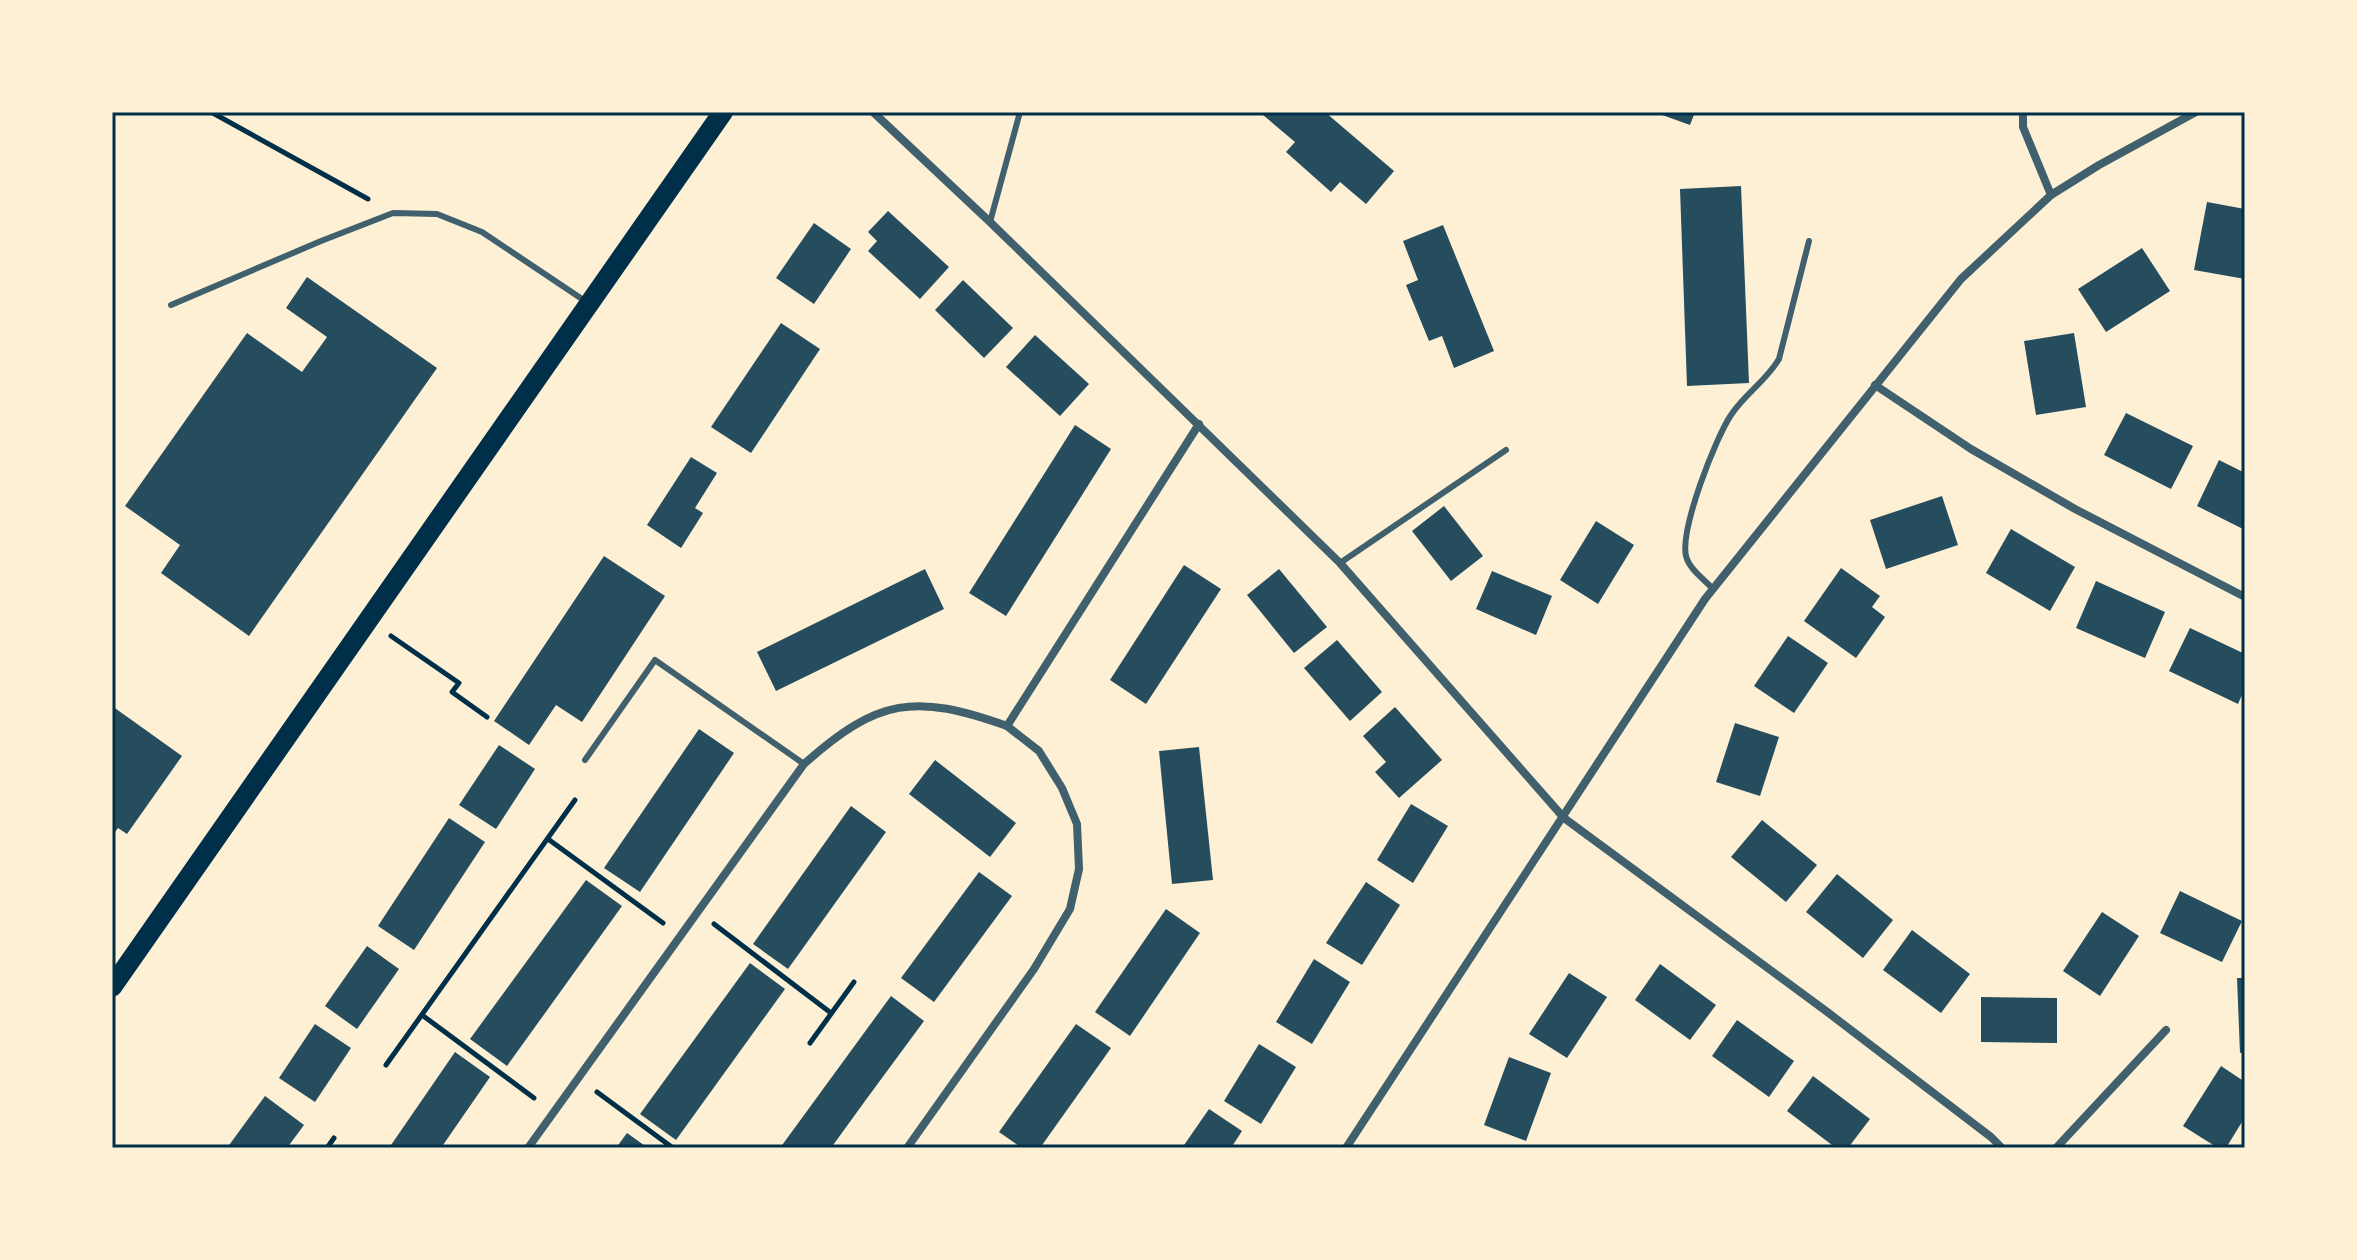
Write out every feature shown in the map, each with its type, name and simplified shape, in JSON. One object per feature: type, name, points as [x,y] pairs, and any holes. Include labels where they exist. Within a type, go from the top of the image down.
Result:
[{"type":"main road","points":[[112,987],[723,112]]},
{"type":"street","points":[[873,112],[1340,563],[1564,818],[1826,1011],[2002,1148]]},
{"type":"street","points":[[2023,112],[2023,127],[2051,195]]},
{"type":"street","points":[[1346,1148],[1713,589],[1961,279],[2051,195],[2196,112]]},
{"type":"street","points":[[1875,385],[1971,449],[2075,509],[2245,597]]},
{"type":"street","points":[[1007,726],[1199,424]]},
{"type":"street","points":[[528,1148],[804,764],[836,736],[871,714],[902,706],[930,705],[963,710],[1007,726],[1039,751],[1062,788],[1077,824],[1079,869],[1070,909],[1034,969],[907,1148]]},
{"type":"street","points":[[2056,1148],[2166,1030]]},
{"type":"lane","points":[[990,222],[1020,112]]},
{"type":"lane","points":[[171,305],[393,213],[437,214],[482,232],[588,303]]},
{"type":"lane","points":[[1713,589],[1686,559],[1685,543],[1691,514],[1718,438],[1731,415],[1770,375],[1779,359],[1809,241]]},
{"type":"lane","points":[[1340,563],[1506,450]]},
{"type":"lane","points":[[585,760],[655,660],[804,764]]},
{"type":"path","points":[[211,112],[393,213]]},
{"type":"path","points":[[367,620],[459,683],[452,692],[487,717]]},
{"type":"path","points":[[386,1065],[575,800]]},
{"type":"path","points":[[548,839],[680,936]]},
{"type":"path","points":[[698,912],[831,1013]]},
{"type":"path","points":[[810,1043],[854,982]]},
{"type":"path","points":[[422,1015],[554,1112]]},
{"type":"path","points":[[578,1078],[673,1148]]},
{"type":"path","points":[[327,1148],[334,1138]]},
{"type":"building","points":[[1265,112],[1325,112],[1394,171],[1366,204],[1340,182],[1331,192],[1286,152],[1295,142],[1263,115]]},
{"type":"building","points":[[1654,112],[1695,112],[1690,125]]},
{"type":"building","points":[[1741,186],[1749,383],[1687,386],[1680,189]]},
{"type":"building","points":[[2207,202],[2245,209],[2245,279],[2194,270]]},
{"type":"building","points":[[888,211],[949,267],[920,299],[868,251],[877,241],[868,232]]},
{"type":"building","points":[[814,223],[851,249],[814,304],[776,278]]},
{"type":"building","points":[[1443,225],[1494,351],[1454,368],[1442,336],[1429,341],[1406,285],[1418,280],[1403,241]]},
{"type":"building","points":[[2142,248],[2170,291],[2106,332],[2078,289]]},
{"type":"building","points":[[307,277],[437,368],[249,636],[161,573],[180,545],[125,506],[247,333],[302,372],[327,337],[286,308]]},
{"type":"building","points":[[963,280],[1013,328],[984,358],[935,310]]},
{"type":"building","points":[[781,323],[820,349],[751,453],[711,427]]},
{"type":"building","points":[[2074,333],[2086,407],[2036,415],[2024,341]]},
{"type":"building","points":[[1035,335],[1089,384],[1060,416],[1006,367]]},
{"type":"building","points":[[2126,413],[2193,446],[2171,489],[2104,455]]},
{"type":"building","points":[[1075,425],[1111,449],[1006,616],[969,593]]},
{"type":"building","points":[[691,457],[717,473],[695,508],[703,513],[681,548],[647,525]]},
{"type":"building","points":[[2219,460],[2245,473],[2245,530],[2197,506]]},
{"type":"building","points":[[1942,496],[1958,545],[1886,569],[1870,520]]},
{"type":"building","points":[[1444,506],[1483,556],[1451,581],[1412,531]]},
{"type":"building","points":[[1596,521],[1634,545],[1598,604],[1560,580]]},
{"type":"building","points":[[2011,529],[2075,567],[2050,611],[1986,573]]},
{"type":"building","points":[[604,556],[665,596],[582,722],[556,705],[529,745],[494,721]]},
{"type":"building","points":[[1184,565],[1221,589],[1146,704],[1110,680]]},
{"type":"building","points":[[1841,568],[1880,596],[1872,607],[1885,617],[1856,658],[1804,621]]},
{"type":"building","points":[[925,569],[944,609],[776,691],[757,652]]},
{"type":"building","points":[[1279,569],[1327,627],[1294,653],[1247,595]]},
{"type":"building","points":[[1492,571],[1552,596],[1536,635],[1476,609]]},
{"type":"building","points":[[2096,581],[2165,612],[2145,658],[2076,628]]},
{"type":"building","points":[[2190,628],[2245,654],[2245,688],[2238,704],[2169,671]]},
{"type":"building","points":[[1788,636],[1828,663],[1794,713],[1754,686]]},
{"type":"building","points":[[1337,640],[1382,692],[1350,721],[1304,668]]},
{"type":"building","points":[[112,706],[182,756],[127,834],[118,828],[112,836]]},
{"type":"building","points":[[1395,707],[1442,760],[1399,798],[1375,772],[1386,762],[1363,736]]},
{"type":"building","points":[[1735,723],[1779,737],[1760,796],[1716,782]]},
{"type":"building","points":[[699,729],[734,753],[640,892],[604,868]]},
{"type":"building","points":[[499,745],[535,769],[496,829],[459,805]]},
{"type":"building","points":[[1199,747],[1213,880],[1172,884],[1159,751]]},
{"type":"building","points":[[935,760],[1016,823],[990,857],[909,794]]},
{"type":"building","points":[[1411,804],[1448,826],[1413,883],[1377,860]]},
{"type":"building","points":[[851,806],[886,832],[788,969],[753,944]]},
{"type":"building","points":[[449,818],[485,842],[414,950],[378,926]]},
{"type":"building","points":[[1762,820],[1817,865],[1786,902],[1731,857]]},
{"type":"building","points":[[979,872],[1012,896],[934,1002],[901,978]]},
{"type":"building","points":[[1837,874],[1893,920],[1863,958],[1806,912]]},
{"type":"building","points":[[586,880],[622,906],[507,1066],[470,1039]]},
{"type":"building","points":[[1366,882],[1400,905],[1362,965],[1326,943]]},
{"type":"building","points":[[2180,891],[2242,921],[2222,962],[2160,933]]},
{"type":"building","points":[[1166,909],[1200,933],[1130,1036],[1095,1012]]},
{"type":"building","points":[[2102,912],[2139,936],[2100,996],[2063,971]]},
{"type":"building","points":[[1912,930],[1970,974],[1941,1013],[1883,970]]},
{"type":"building","points":[[367,946],[399,969],[357,1029],[325,1006]]},
{"type":"building","points":[[1314,959],[1350,982],[1312,1044],[1276,1022]]},
{"type":"building","points":[[750,963],[785,989],[676,1140],[640,1114]]},
{"type":"building","points":[[1660,964],[1716,1005],[1690,1040],[1635,1000]]},
{"type":"building","points":[[1569,973],[1607,997],[1567,1058],[1529,1034]]},
{"type":"building","points":[[2237,978],[2245,978],[2245,1052],[2240,1053]]},
{"type":"building","points":[[891,996],[924,1021],[831,1148],[780,1148]]},
{"type":"building","points":[[1981,997],[2057,998],[2057,1043],[1981,1042]]},
{"type":"building","points":[[1737,1020],[1794,1061],[1769,1097],[1712,1056]]},
{"type":"building","points":[[315,1024],[351,1048],[315,1102],[279,1078]]},
{"type":"building","points":[[1076,1024],[1111,1048],[1040,1148],[1022,1148],[999,1132]]},
{"type":"building","points":[[1259,1044],[1296,1067],[1261,1124],[1224,1101]]},
{"type":"building","points":[[455,1052],[490,1077],[441,1148],[389,1148]]},
{"type":"building","points":[[1509,1057],[1551,1073],[1526,1141],[1484,1125]]},
{"type":"building","points":[[2221,1066],[2245,1082],[2245,1117],[2226,1148],[2218,1148],[2183,1126]]},
{"type":"building","points":[[1813,1076],[1870,1119],[1848,1148],[1836,1148],[1787,1111]]},
{"type":"building","points":[[265,1096],[304,1125],[287,1148],[227,1148]]},
{"type":"building","points":[[1209,1109],[1242,1131],[1231,1148],[1182,1148]]},
{"type":"building","points":[[627,1133],[648,1148],[616,1148]]}]
